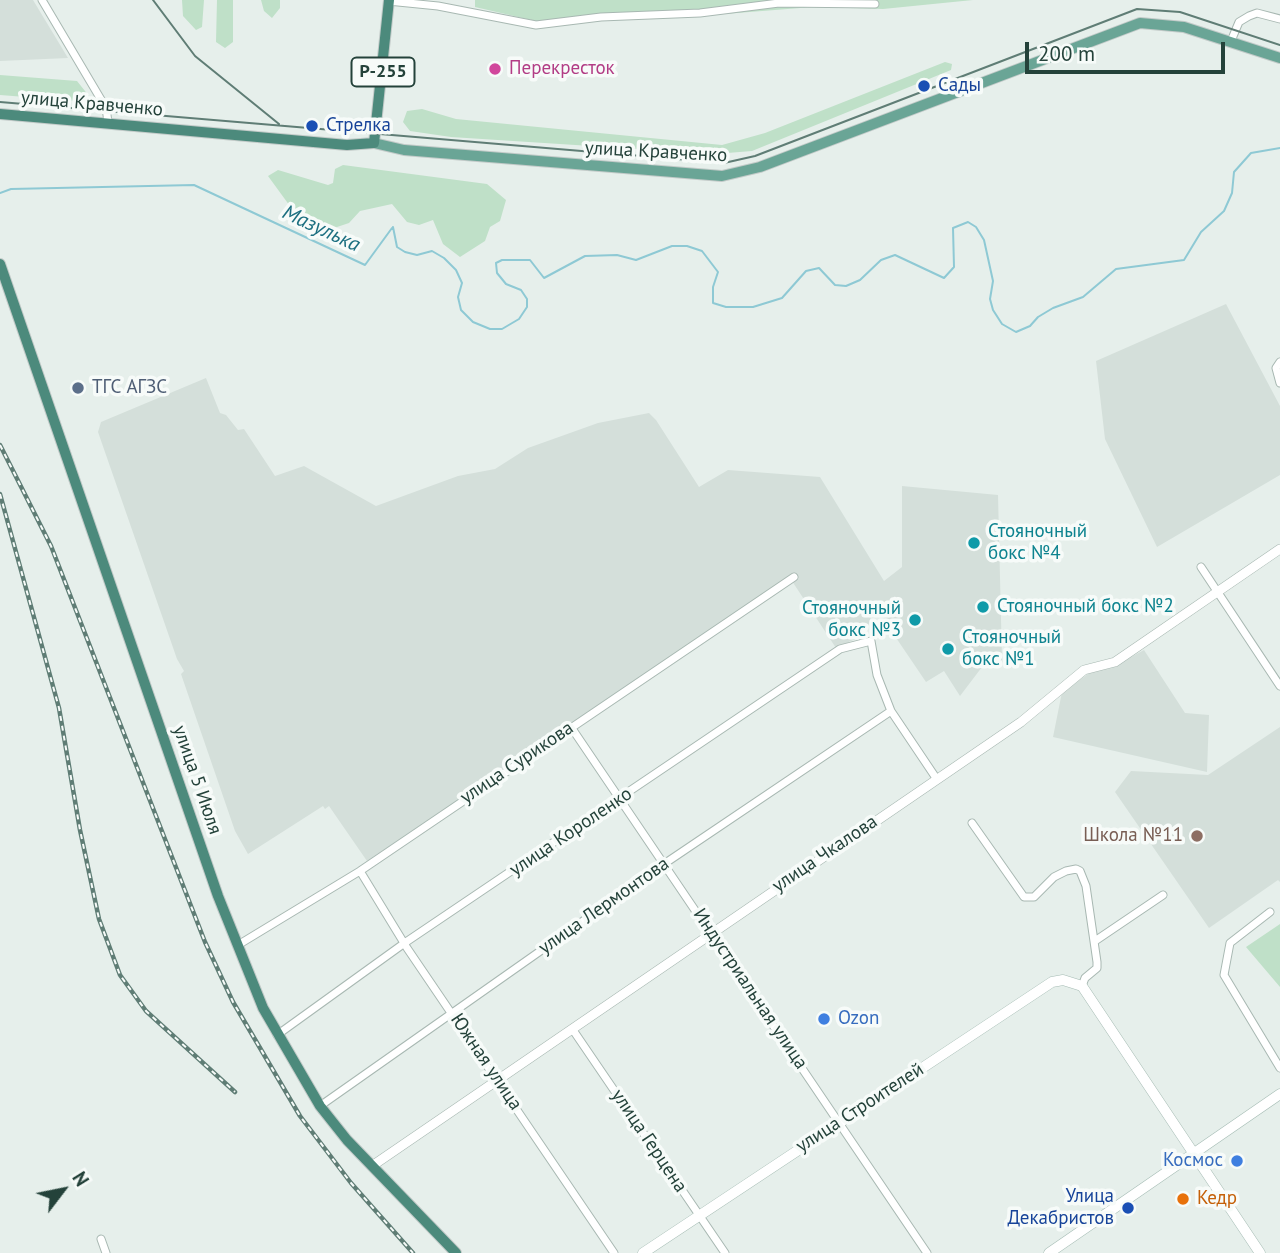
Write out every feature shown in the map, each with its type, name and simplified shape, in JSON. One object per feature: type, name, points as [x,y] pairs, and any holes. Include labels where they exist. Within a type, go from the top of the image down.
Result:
[{"type":"highway","name":"Р-255","points":[[374,143],[388,1]]},
{"type":"highway","name":"улица Кравченко","points":[[0,114],[347,145],[374,143]]},
{"type":"highway","name":"улица 5 Июля","points":[[0,264],[218,896],[276,1035],[320,1106],[372,1167],[456,1253]]},
{"type":"main road","name":"улица Кравченко","points":[[374,143],[404,150],[722,176],[760,167],[1140,23],[1184,27],[1280,58]]},
{"type":"main road","name":"улица Строителей","points":[[643,1253],[1052,982],[1074,981],[1082,986]]},
{"type":"main road","points":[[1082,986],[1260,1253]]},
{"type":"main road","points":[[1049,1253],[1280,1094]]},
{"type":"street","points":[[42,0],[106,108],[108,122]]},
{"type":"street","points":[[388,1],[439,6],[536,24],[601,17],[700,13],[779,3],[875,4]]},
{"type":"street","points":[[1231,41],[1239,22],[1249,16],[1257,13],[1280,19]]},
{"type":"street","points":[[1280,362],[1276,368],[1280,383]]},
{"type":"street","name":"улица Чкалова","points":[[372,1167],[1021,722],[1084,670],[1115,662],[1280,549]]},
{"type":"street","points":[[1201,567],[1280,686]]},
{"type":"street","name":"улица Сурикова","points":[[238,945],[360,872],[794,577]]},
{"type":"street","name":"улица Короленко","points":[[276,1035],[406,942],[840,649],[871,642],[877,675],[891,711]]},
{"type":"street","points":[[891,711],[936,778]]},
{"type":"street","name":"улица Лермонтова","points":[[320,1106],[664,864],[891,711]]},
{"type":"street","name":"Индустриальная улица","points":[[571,727],[927,1253]]},
{"type":"street","points":[[972,823],[1024,897],[1034,897],[1054,877],[1066,871],[1080,871],[1095,941],[1097,968],[1082,986]]},
{"type":"street","name":"Южная улица","points":[[360,872],[414,957],[614,1253]]},
{"type":"street","points":[[1095,941],[1163,895]]},
{"type":"street","points":[[1270,912],[1230,943],[1224,975],[1280,1068]]},
{"type":"street","name":"улица Герцена","points":[[573,1030],[725,1253]]},
{"type":"street","points":[[101,1240],[106,1253]]},
{"type":"shaded area","points":[[0,0],[33,0],[68,58],[0,61]]},
{"type":"shaded area","points":[[1226,304],[1280,406],[1280,475],[1157,547],[1105,439],[1096,361]]},
{"type":"shaded area","points":[[206,378],[220,413],[226,415],[238,430],[244,429],[275,476],[304,466],[376,506],[458,476],[495,469],[528,448],[598,423],[649,413],[699,487],[728,470],[820,477],[884,581],[902,567],[902,486],[998,495],[1002,660],[982,667],[960,696],[944,671],[926,682],[884,620],[887,618],[884,614],[889,611],[885,605],[873,609],[866,634],[836,648],[790,578],[367,861],[329,806],[325,809],[323,806],[248,854],[235,831],[181,674],[184,671],[177,659],[98,432],[101,422]]},
{"type":"shaded area","points":[[1144,650],[1185,713],[1209,715],[1207,772],[1053,737],[1062,692],[1094,670],[1111,668]]},
{"type":"shaded area","name":"Школа №11","points":[[1280,727],[1280,882],[1278,880],[1209,928],[1115,792],[1131,771],[1208,775]]},
{"type":"green space","points":[[182,0],[204,0],[202,27],[196,30],[183,16]]},
{"type":"green space","points":[[217,0],[233,0],[233,42],[225,48],[216,42]]},
{"type":"green space","points":[[261,0],[280,0],[280,8],[272,18],[264,11]]},
{"type":"green space","points":[[475,0],[973,0],[883,9],[813,7],[686,17],[540,22],[475,7]]},
{"type":"green space","points":[[945,62],[952,64],[951,70],[752,151],[715,154],[451,137],[410,131],[403,122],[407,111],[422,109],[456,119],[722,145],[765,133]]},
{"type":"green space","points":[[0,75],[77,81],[89,96],[89,102],[0,95]]},
{"type":"green space","points":[[343,165],[487,184],[506,200],[500,221],[490,227],[485,241],[460,257],[443,244],[433,220],[419,225],[407,222],[392,204],[360,211],[349,223],[334,228],[295,213],[268,176],[278,170],[328,185],[333,183],[335,169]]},
{"type":"green space","points":[[1280,924],[1280,987],[1246,947]]},
{"type":"waterway","name":"Мазулька","points":[[393,227],[397,247],[417,255],[432,251],[456,270],[462,283],[458,297],[461,310],[473,322],[490,329],[502,329],[519,319],[527,307],[527,299],[521,290],[506,284],[497,273],[496,263],[502,260],[530,260],[544,278],[585,256],[617,255],[636,260],[672,246],[687,246],[702,251],[718,272],[713,287],[713,303],[726,307],[753,307],[782,298],[806,271],[819,268],[835,285],[846,286],[860,280],[881,260],[895,255],[944,278],[954,267],[953,228],[968,222],[976,227],[984,240],[993,281],[990,299],[993,310],[1002,324],[1016,332],[1030,326],[1038,317],[1053,308],[1083,297],[1116,269],[1184,260],[1201,232],[1224,211],[1232,193],[1234,172],[1251,153],[1280,148]]},
{"type":"waterway","name":"Мазулька","points":[[0,193],[11,189],[194,185],[365,265],[392,228]]},
{"type":"tram line","points":[[153,0],[195,56],[279,124]]},
{"type":"tram line","points":[[0,102],[724,163],[755,156],[1137,9],[1180,12],[1280,45]]},
{"type":"railway","points":[[0,445],[51,546],[205,942],[233,1002],[300,1116],[351,1183],[413,1253]]},
{"type":"railway","points":[[0,494],[59,708],[99,919],[120,975],[146,1011],[235,1092]]},
{"type":"place","name":"Перекресток","points":[[495,69]]},
{"type":"place","name":"Сады","points":[[924,86]]},
{"type":"place","name":"Стрелка","points":[[312,126]]},
{"type":"place","name":"ТГС АГЗС","points":[[78,388]]},
{"type":"place","name":"Стояночный бокс №4","points":[[974,543]]},
{"type":"place","name":"Стояночный бокс №2","points":[[983,607]]},
{"type":"place","name":"Стояночный бокс №3","points":[[915,620]]},
{"type":"place","name":"Стояночный бокс №1","points":[[948,649]]},
{"type":"place","name":"Школа №11","points":[[1197,836]]},
{"type":"place","name":"Ozon","points":[[824,1019]]},
{"type":"place","name":"Космос","points":[[1237,1161]]},
{"type":"place","name":"Кедр","points":[[1183,1199]]},
{"type":"place","name":"Улица Декабристов","points":[[1128,1208]]}]
